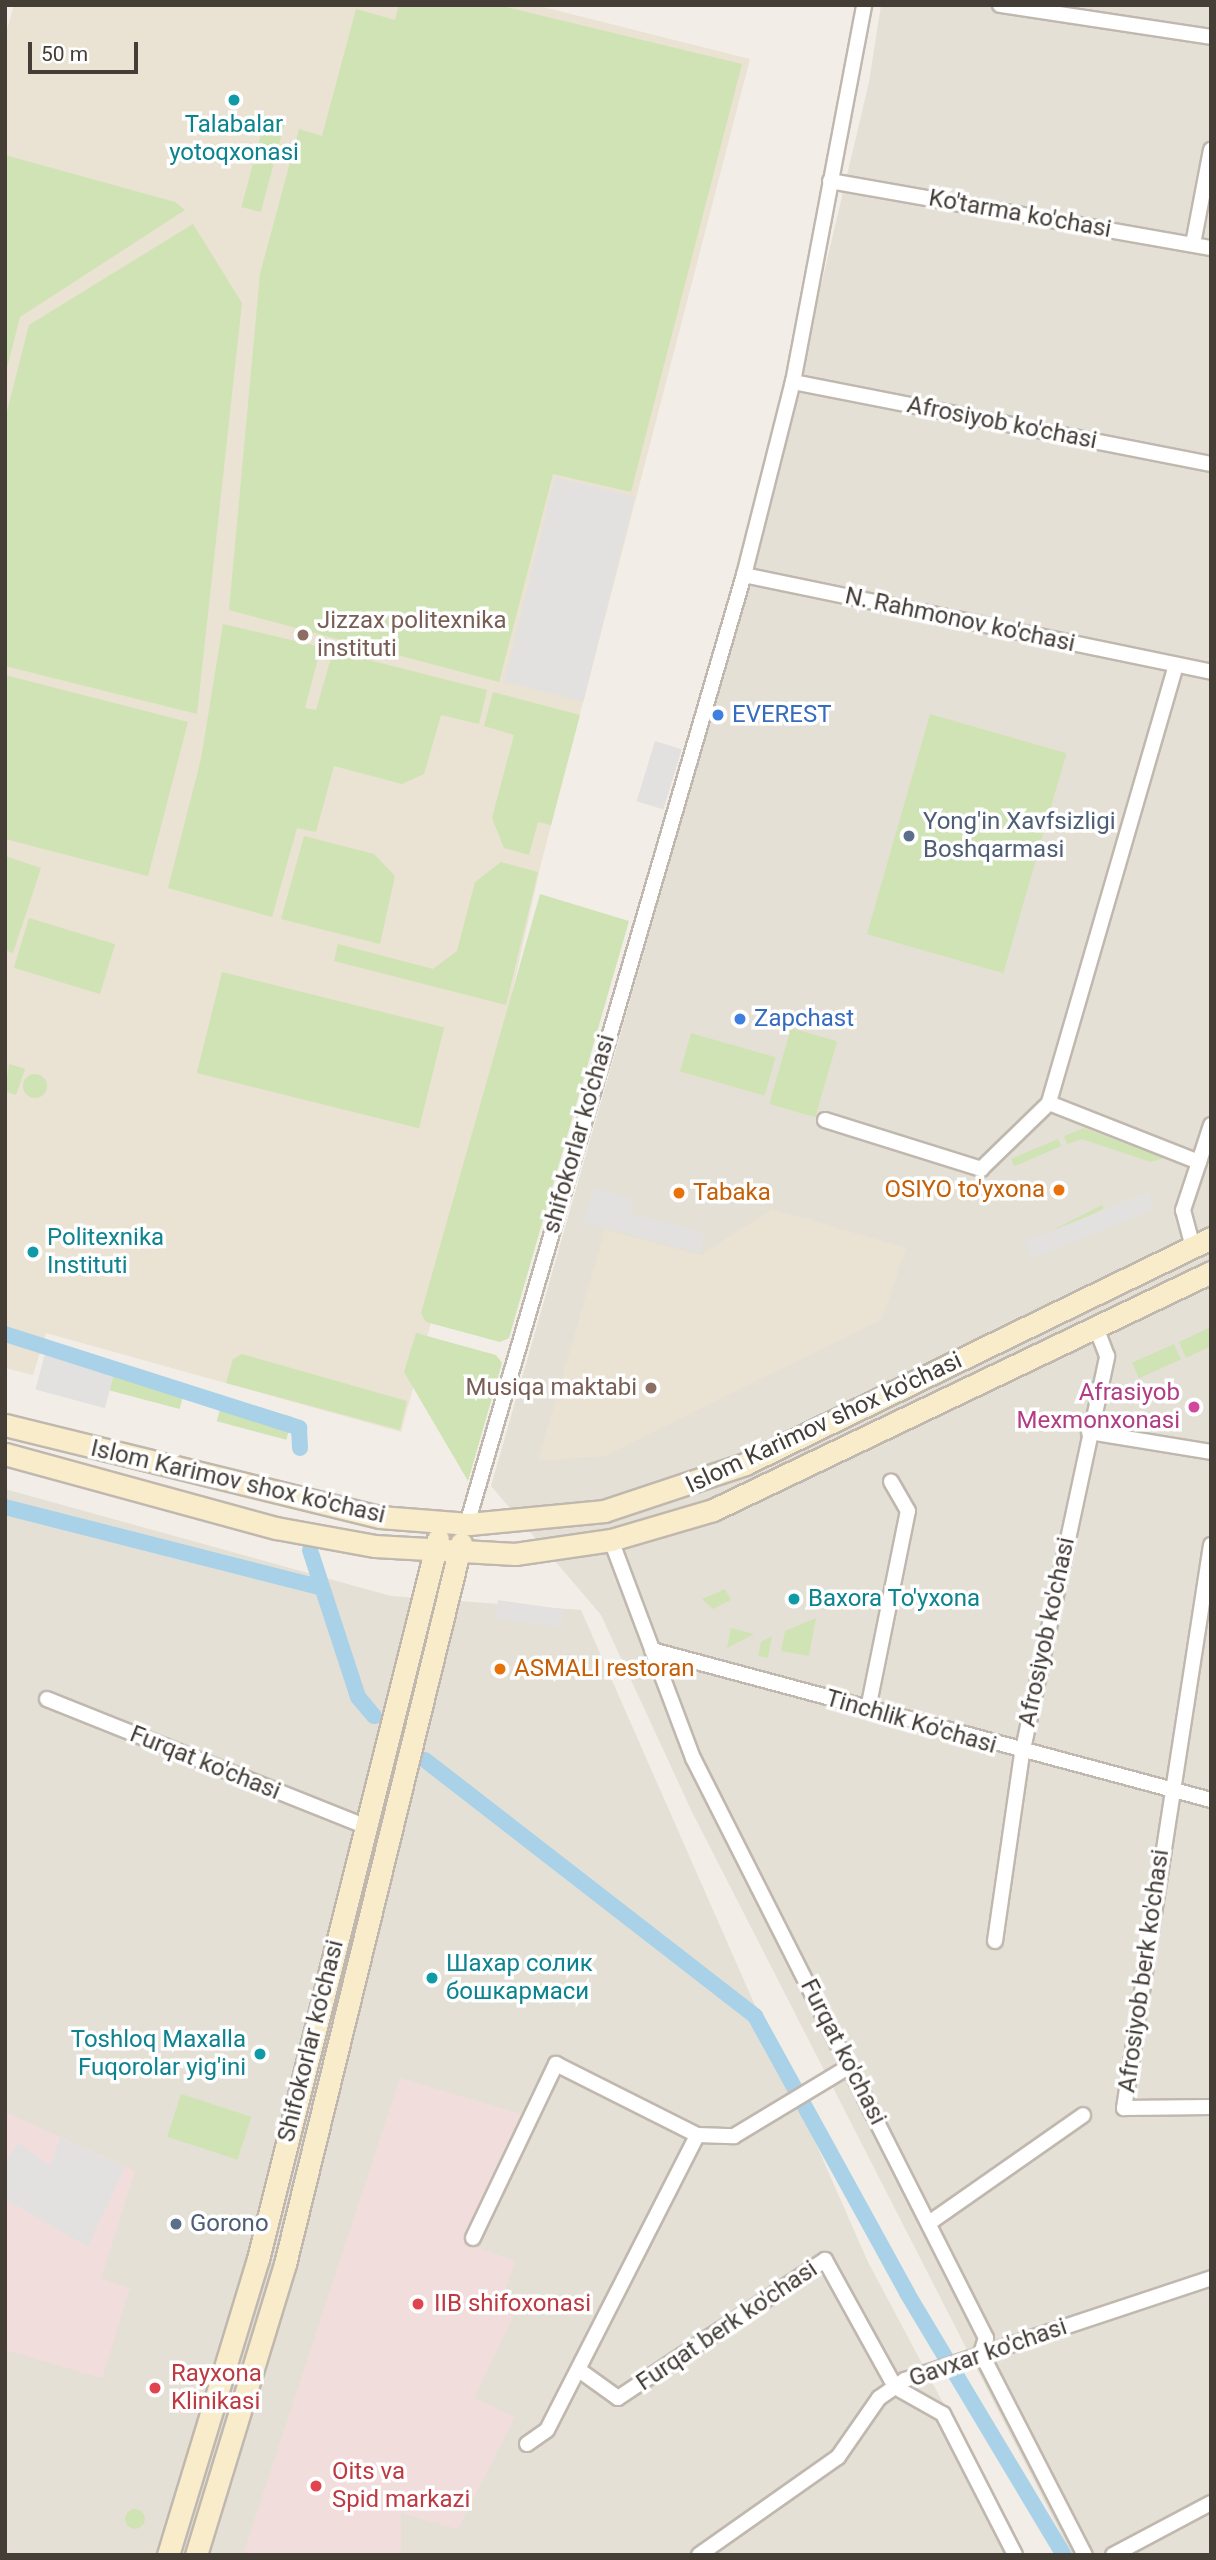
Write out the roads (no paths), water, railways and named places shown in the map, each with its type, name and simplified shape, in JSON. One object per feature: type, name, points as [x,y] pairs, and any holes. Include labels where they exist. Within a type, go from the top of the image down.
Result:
[{"type":"main road","name":"Islom Karimov shox ko'chasi","points":[[5,1425],[269,1495],[442,1524],[604,1511],[681,1490],[1202,1243]]},
{"type":"main road","name":"Islom Karimov shox ko'chasi","points":[[5,1454],[276,1528],[435,1552],[515,1554],[611,1540],[713,1510],[1211,1272]]},
{"type":"main road","name":"Shifokorlar ko'chasi","points":[[168,2555],[258,2259],[363,1826],[442,1524]]},
{"type":"main road","name":"Shifokorlar ko'chasi","points":[[196,2555],[285,2264],[457,1554],[467,1524]]},
{"type":"street","name":"shifokorlar ko'chasi","points":[[467,1524],[690,743],[744,575],[793,382],[864,5]]},
{"type":"street","points":[[1000,5],[1211,37]]},
{"type":"street","points":[[1193,244],[1211,150]]},
{"type":"street","name":"Ko'tarma ko'chasi","points":[[830,181],[1211,248]]},
{"type":"street","name":"Afrosiyob ko'chasi","points":[[793,382],[1211,464]]},
{"type":"street","name":"N. Rahmonov ko'chasi","points":[[744,575],[1211,672]]},
{"type":"street","points":[[825,1120],[981,1169],[1049,1102],[1176,665]]},
{"type":"street","points":[[1049,1102],[1199,1162]]},
{"type":"street","points":[[1202,1243],[1182,1210],[1211,1125]]},
{"type":"street","name":"Afrosiyob ko'chasi","points":[[995,1941],[1022,1755],[1107,1356],[1096,1327]]},
{"type":"street","points":[[1089,1432],[1211,1452]]},
{"type":"street","points":[[868,1709],[908,1511],[891,1481]]},
{"type":"street","name":"Furqat ko'chasi","points":[[611,1540],[693,1758],[986,2338],[981,2353],[1085,2555]]},
{"type":"street","name":"Afrosiyob berk ko'chasi","points":[[1211,1545],[1124,2108],[1211,2107]]},
{"type":"street","name":"Tinchlik Ko'chasi","points":[[652,1650],[868,1709],[1022,1755],[1171,1791]]},
{"type":"street","name":"Furqat ko'chasi","points":[[47,1699],[363,1826]]},
{"type":"street","points":[[1171,1791],[1211,1801]]},
{"type":"street","points":[[473,2238],[556,2064],[697,2135],[734,2136],[850,2066]]},
{"type":"street","points":[[929,2223],[1083,2115]]},
{"type":"street","points":[[527,2444],[547,2430],[697,2135]]},
{"type":"street","name":"Furqat berk ko'chasi","points":[[579,2370],[618,2398],[825,2260],[895,2387]]},
{"type":"street","name":"Gavxar ko'chasi","points":[[699,2555],[838,2457],[879,2398],[895,2387],[981,2353],[1211,2278]]},
{"type":"street","points":[[895,2387],[943,2414],[1015,2555]]},
{"type":"street","points":[[1114,2555],[1211,2503]]},
{"type":"waterway","points":[[5,1334],[299,1428],[300,1448]]},
{"type":"waterway","points":[[5,1507],[318,1587]]},
{"type":"waterway","points":[[310,1550],[358,1697],[374,1716]]},
{"type":"waterway","points":[[425,1760],[755,2016],[907,2293],[1064,2555]]},
{"type":"place","name":"Talabalar yotoqxonasi","points":[[234,100]]},
{"type":"place","name":"Jizzax politexnika instituti","points":[[303,635]]},
{"type":"place","name":"EVEREST","points":[[718,715]]},
{"type":"place","name":"Yong'in Xavfsizligi Boshqarmasi","points":[[909,836]]},
{"type":"place","name":"Zapchast","points":[[740,1019]]},
{"type":"place","name":"OSIYO to'yxona","points":[[1059,1190]]},
{"type":"place","name":"Tabaka","points":[[679,1193]]},
{"type":"place","name":"Politexnika Instituti","points":[[33,1252]]},
{"type":"place","name":"Musiqa maktabi","points":[[651,1388]]},
{"type":"place","name":"Afrasiyob Mexmonxonasi","points":[[1194,1407]]},
{"type":"place","name":"Baxora To'yxona","points":[[794,1599]]},
{"type":"place","name":"ASMALI restoran","points":[[500,1669]]},
{"type":"place","name":"Шахар солик бошкармаси","points":[[432,1978]]},
{"type":"place","name":"Toshloq Maxalla Fuqorolar yig'ini","points":[[260,2054]]},
{"type":"place","name":"Gorono","points":[[176,2224]]},
{"type":"place","name":"IIB shifoxonasi","points":[[418,2304]]},
{"type":"place","name":"Rayxona Klinikasi","points":[[155,2388]]},
{"type":"place","name":"Oits va Spid markazi","points":[[316,2486]]}]
